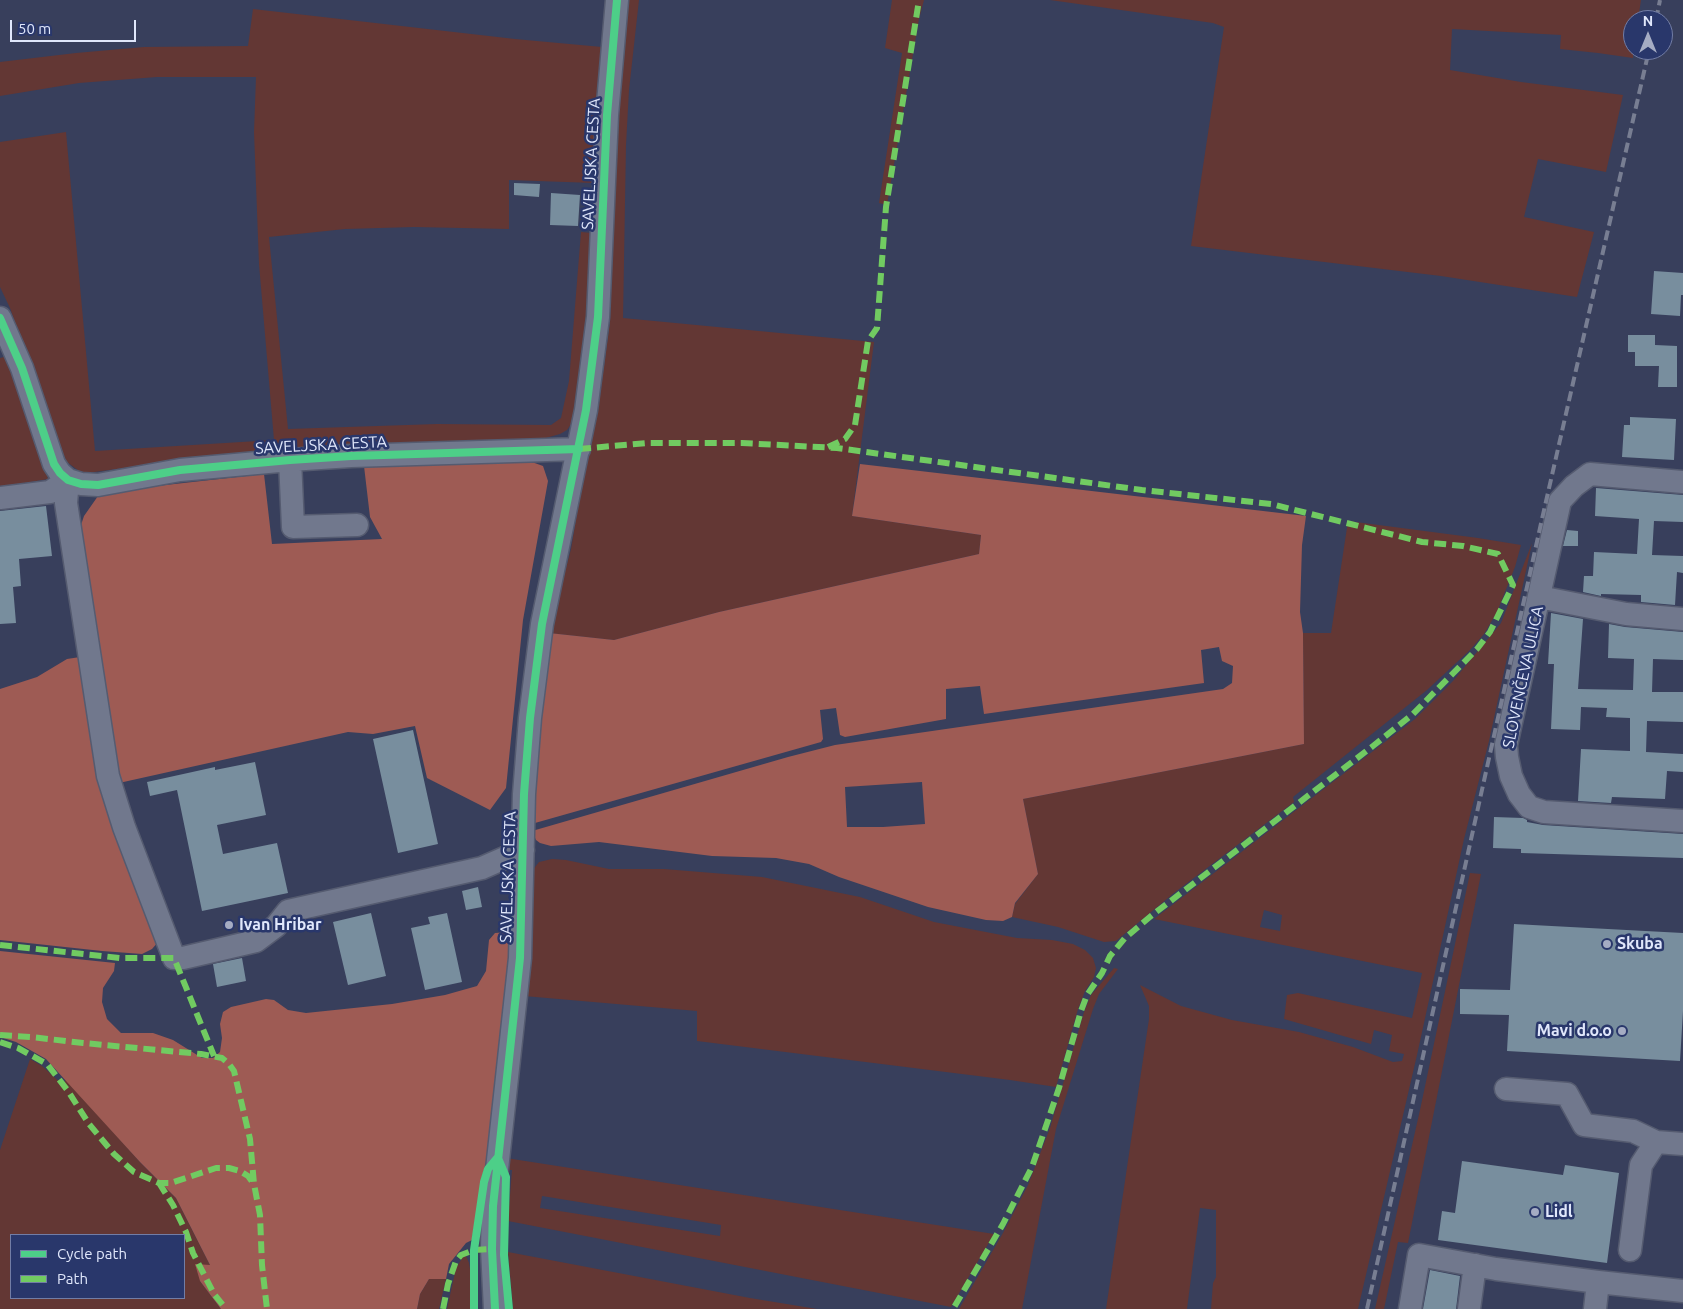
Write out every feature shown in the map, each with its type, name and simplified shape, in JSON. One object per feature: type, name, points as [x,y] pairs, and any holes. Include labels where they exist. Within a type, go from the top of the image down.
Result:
[{"type":"street","name":"SAVELJSKA CESTA","points":[[495,1309],[492,1249],[493,1206],[518,972],[528,744],[536,666],[548,596],[586,410],[598,317],[607,115],[617,0]]},
{"type":"street","points":[[0,318],[26,377],[54,464],[68,480]]},
{"type":"street","name":"SAVELJSKA CESTA","points":[[68,480],[81,484],[98,485],[180,470],[351,456],[579,449]]},
{"type":"street","points":[[290,460],[293,527],[357,525]]},
{"type":"street","name":"SLOVENČEVA ULICA","points":[[1683,482],[1590,474],[1574,486],[1560,501],[1506,745],[1506,757],[1511,776],[1529,807],[1544,812],[1683,821]]},
{"type":"street","points":[[0,498],[50,492],[68,480]]},
{"type":"street","points":[[68,480],[66,503],[108,776],[124,827],[174,958],[183,958],[256,941],[276,926],[288,911],[482,868],[523,850]]},
{"type":"street","name":"SLOVENČEVA ULICA","points":[[1539,597],[1626,614],[1683,619]]},
{"type":"street","points":[[1506,1089],[1566,1094],[1584,1125],[1633,1132],[1656,1142],[1683,1144]]},
{"type":"street","points":[[1630,1250],[1641,1165],[1656,1142]]},
{"type":"street","points":[[1410,1309],[1419,1255],[1475,1265],[1598,1282],[1683,1290]]},
{"type":"street","points":[[1469,1309],[1475,1265]]},
{"type":"street","points":[[1595,1309],[1598,1282]]},
{"type":"shaded area","points":[[628,0],[639,0],[629,90],[626,145],[623,318],[874,342],[852,516],[981,535],[979,554],[719,612],[614,640],[549,633],[571,549],[598,411],[610,322],[615,149]]},
{"type":"shaded area","points":[[892,0],[924,0],[919,19],[887,205],[879,203],[902,53],[885,48]]},
{"type":"shaded area","points":[[1050,0],[1641,0],[1640,10],[1623,10],[1623,57],[1560,49],[1561,35],[1452,29],[1450,70],[1521,82],[1623,95],[1606,172],[1538,159],[1524,217],[1594,232],[1577,297],[1441,276],[1191,246],[1224,27],[1213,23]]},
{"type":"shaded area","points":[[253,9],[602,47],[594,183],[509,180],[509,229],[414,227],[345,229],[269,237],[288,429],[437,424],[551,425],[561,418],[569,381],[581,232],[592,233],[588,304],[575,418],[567,430],[542,439],[211,456],[87,473],[79,471],[67,462],[60,448],[10,308],[0,287],[0,142],[66,132],[95,451],[274,440],[259,264],[254,132],[256,77],[157,77],[79,83],[0,96],[0,62],[144,47],[248,46]]},
{"type":"shaded area","points":[[8,356],[48,479],[0,487],[0,358]]},
{"type":"shaded area","points":[[529,461],[543,466],[548,481],[523,620],[506,788],[490,810],[427,778],[415,726],[373,734],[348,732],[119,783],[78,534],[84,516],[98,496],[130,489],[264,474],[272,544],[382,539],[370,517],[364,466]]},
{"type":"shaded area","points":[[860,464],[1306,516],[1302,545],[1300,612],[1303,633],[1304,744],[1023,799],[1038,874],[1015,903],[1012,917],[1003,921],[986,920],[928,907],[839,877],[809,864],[776,858],[712,856],[599,842],[551,846],[536,840],[532,831],[835,745],[1223,689],[1232,683],[1233,666],[1222,661],[1219,647],[1201,650],[1204,683],[984,714],[980,686],[946,689],[946,719],[845,737],[840,735],[836,708],[820,710],[823,739],[821,742],[535,823],[531,822],[549,633],[614,640],[719,612],[979,554],[981,535],[852,516]],"holes":[[[922,782],[925,824],[847,827],[845,787]]]},
{"type":"shaded area","points":[[1348,521],[1521,545],[1515,567],[1497,612],[1484,634],[1470,650],[1427,690],[1293,797],[1294,802],[1174,893],[1116,941],[1104,942],[1058,927],[1012,917],[1015,904],[1038,874],[1023,799],[1304,744],[1303,633],[1331,633]]},
{"type":"shaded area","points":[[1532,543],[1489,741],[1464,839],[1417,1055],[1358,1309],[1211,1309],[1213,1283],[1216,1277],[1216,1210],[1200,1208],[1187,1309],[1106,1309],[1149,1019],[1149,1006],[1140,985],[1181,1006],[1232,1020],[1299,1032],[1353,1047],[1393,1062],[1402,1061],[1404,1054],[1389,1051],[1392,1035],[1374,1030],[1371,1044],[1284,1019],[1287,995],[1298,993],[1412,1018],[1422,973],[1154,919],[1415,719],[1453,681],[1501,623]],"holes":[[[1264,910],[1282,915],[1280,931],[1260,927]]]},
{"type":"shaded area","points":[[80,657],[159,941],[152,949],[142,954],[0,940],[0,689],[37,677],[67,659]]},
{"type":"shaded area","points":[[552,859],[609,869],[664,869],[762,877],[860,897],[934,922],[1017,938],[1052,940],[1073,944],[1085,950],[1093,958],[1096,968],[1094,977],[1085,991],[1078,1009],[1056,1087],[697,1041],[697,1011],[524,996],[532,871],[539,862]]},
{"type":"shaded area","points":[[1470,873],[1481,874],[1408,1243],[1398,1242],[1384,1309],[1375,1309],[1420,1110]]},
{"type":"shaded area","points":[[511,932],[506,995],[487,1159],[482,1177],[472,1240],[466,1243],[449,1264],[446,1279],[429,1279],[420,1294],[417,1309],[221,1309],[200,1281],[195,1264],[210,1265],[176,1198],[140,1162],[46,1059],[16,1042],[0,1037],[0,951],[115,963],[114,971],[103,988],[102,1002],[107,1019],[121,1033],[153,1033],[173,1040],[202,1058],[213,1058],[220,1052],[222,1038],[220,1024],[223,1012],[231,1007],[266,999],[274,1000],[288,1010],[306,1013],[392,1004],[445,995],[477,986],[486,971],[489,940],[495,933]]},
{"type":"shaded area","points":[[1114,968],[1118,969],[1099,994],[1093,1009],[1056,1129],[1022,1309],[959,1309],[1028,1185],[1050,1128],[1084,1012],[1091,995]]},
{"type":"shaded area","points":[[30,1059],[42,1066],[63,1085],[66,1079],[140,1162],[176,1198],[210,1265],[200,1281],[221,1309],[0,1309],[0,1150]]},
{"type":"shaded area","points":[[506,1158],[994,1234],[951,1307],[508,1221],[512,1170],[504,1170]],"holes":[[[542,1196],[721,1225],[720,1236],[540,1208]]]},
{"type":"shaded area","points":[[508,1252],[750,1298],[817,1309],[513,1309]]},
{"type":"shaded area","points":[[466,1256],[471,1275],[471,1309],[447,1309],[456,1268],[463,1257]]},
{"type":"shaded area","points":[[429,1279],[446,1279],[439,1309],[417,1309],[420,1294]]},
{"type":"building","points":[[514,183],[540,184],[539,197],[514,195]]},
{"type":"building","points":[[551,193],[580,195],[578,226],[550,225]]},
{"type":"building","points":[[1654,271],[1683,273],[1683,295],[1681,295],[1680,316],[1651,314]]},
{"type":"building","points":[[1628,335],[1655,335],[1655,345],[1677,346],[1677,387],[1658,387],[1659,366],[1635,366],[1635,352],[1628,352]]},
{"type":"building","points":[[1630,417],[1676,419],[1674,460],[1622,457],[1624,425],[1630,425]]},
{"type":"building","points":[[1596,488],[1683,495],[1683,522],[1654,521],[1652,555],[1683,556],[1683,573],[1677,572],[1675,605],[1641,602],[1641,595],[1601,594],[1601,596],[1583,592],[1584,576],[1593,576],[1594,552],[1637,554],[1639,519],[1595,516]]},
{"type":"building","points":[[46,506],[52,556],[19,559],[21,586],[13,587],[16,623],[0,624],[0,511]]},
{"type":"building","points":[[1567,530],[1578,531],[1578,546],[1563,546]]},
{"type":"building","points":[[1551,613],[1583,619],[1578,689],[1633,690],[1634,659],[1608,658],[1609,624],[1683,632],[1683,660],[1653,659],[1652,692],[1683,692],[1683,722],[1647,721],[1646,752],[1683,754],[1683,772],[1667,771],[1665,799],[1612,797],[1611,803],[1578,801],[1581,749],[1630,751],[1630,718],[1606,717],[1607,708],[1581,707],[1580,730],[1551,729],[1554,664],[1548,664]]},
{"type":"building","points":[[413,730],[438,844],[398,853],[373,739]]},
{"type":"building","points":[[255,762],[266,815],[217,825],[223,854],[277,843],[288,893],[202,911],[177,790],[150,796],[147,782],[215,767],[215,770]]},
{"type":"building","points":[[1494,817],[1523,818],[1527,822],[1543,825],[1683,834],[1683,858],[1521,853],[1521,849],[1493,848]]},
{"type":"building","points":[[478,887],[482,907],[466,910],[462,891]]},
{"type":"building","points":[[371,913],[386,976],[348,985],[333,922]]},
{"type":"building","points":[[447,913],[462,982],[425,990],[411,928],[430,924],[428,917]]},
{"type":"building","points":[[1514,924],[1683,933],[1683,1011],[1680,1061],[1507,1051],[1509,1015],[1460,1014],[1460,989],[1510,990]]},
{"type":"building","points":[[242,958],[246,981],[217,987],[213,964]]},
{"type":"building","name":"Lidl","points":[[1462,1161],[1563,1175],[1565,1165],[1619,1173],[1607,1263],[1438,1240],[1442,1211],[1455,1213]]},
{"type":"building","points":[[1430,1270],[1460,1276],[1456,1309],[1423,1309]]},
{"type":"railway","points":[[1658,10],[1660,0]]},
{"type":"railway","points":[[1367,1309],[1542,519],[1647,60]]},
{"type":"marked path","points":[[828,447],[845,439],[855,425],[868,341],[877,328],[886,207],[919,0]]},
{"type":"marked path","points":[[579,449],[647,443],[742,443],[837,448],[1142,490],[1271,504],[1422,542],[1463,546],[1498,554],[1513,585],[1490,632],[1477,649],[1413,714],[1151,916],[1125,938],[1110,956],[1102,973],[1087,995],[1081,1011],[1059,1088],[1032,1167],[1003,1224],[953,1309]]},
{"type":"marked path","points":[[0,945],[120,958],[174,958],[214,1056]]},
{"type":"marked path","points":[[0,1035],[201,1054],[222,1058],[229,1064],[234,1071],[250,1139],[254,1184],[260,1215],[262,1265],[267,1309]]},
{"type":"marked path","points":[[0,1042],[18,1048],[47,1064],[68,1091],[89,1124],[114,1154],[134,1172],[159,1183],[171,1183],[216,1168],[229,1168],[240,1171],[248,1176],[254,1184]]},
{"type":"marked path","points":[[159,1183],[173,1205],[186,1232],[193,1253],[214,1294],[226,1309]]},
{"type":"marked path","points":[[443,1309],[448,1284],[456,1261],[461,1255],[474,1250],[492,1249]]},
{"type":"cycle path","points":[[495,1309],[492,1249],[493,1206],[520,958],[524,794],[530,718],[542,624],[586,410],[598,317],[607,115],[617,0]]},
{"type":"cycle path","points":[[0,318],[22,368],[54,464],[68,480],[81,484],[98,485],[180,470],[290,460],[351,456],[579,449]]},
{"type":"cycle path","points":[[474,1309],[474,1250],[484,1182],[488,1169],[498,1157]]},
{"type":"cycle path","points":[[498,1158],[506,1177],[504,1255],[509,1309]]},
{"type":"place","name":"Ivan Hribar","points":[[229,925]]},
{"type":"place","name":"Skuba","points":[[1607,944]]},
{"type":"place","name":"Mavi d.o.o","points":[[1622,1031]]},
{"type":"place","name":"Lidl","points":[[1535,1212]]}]
